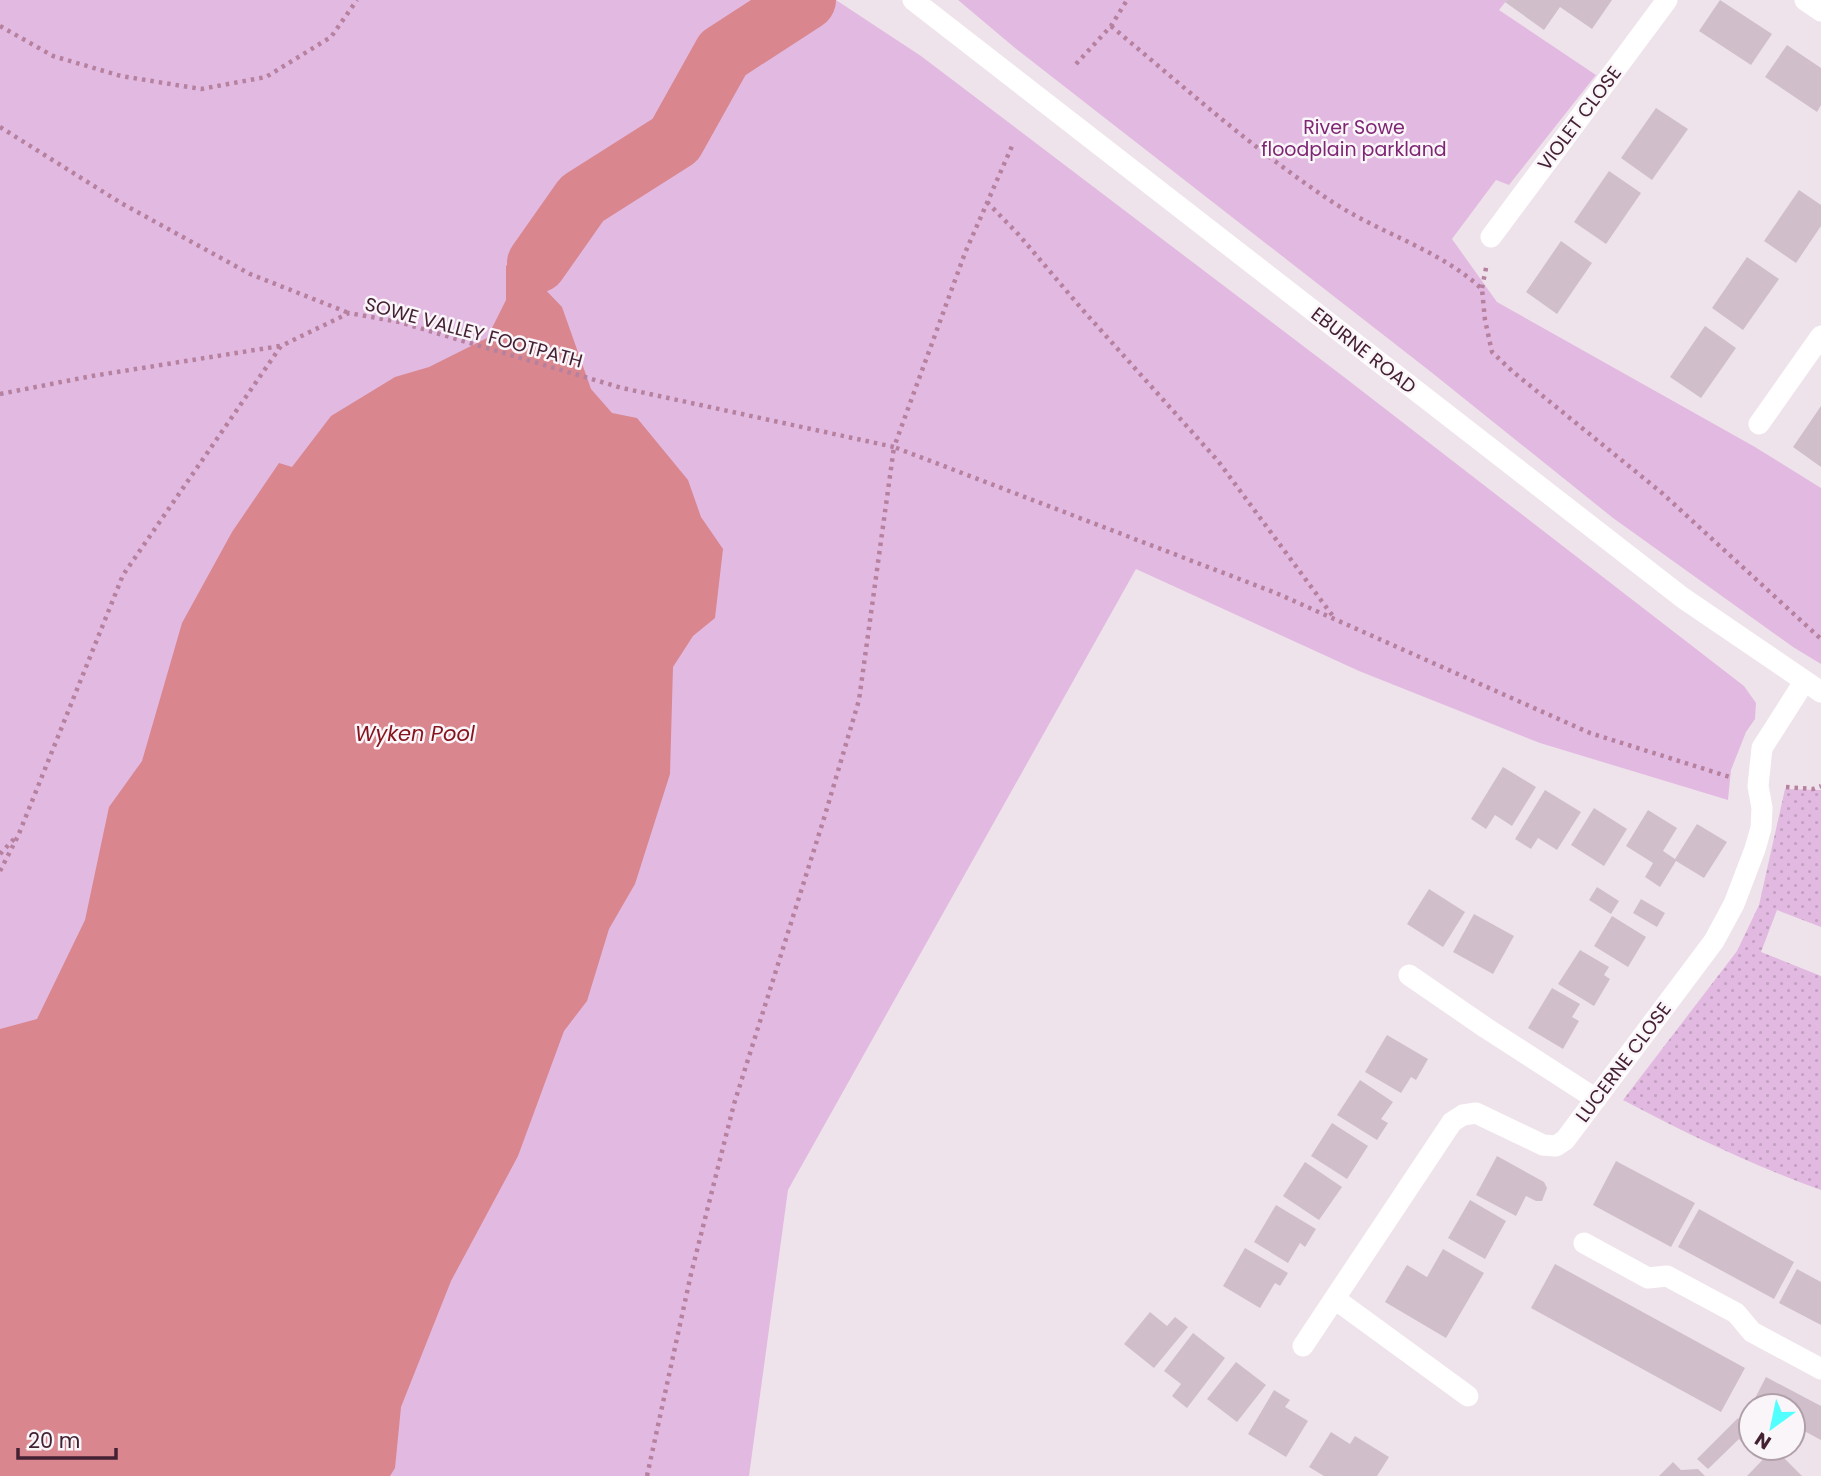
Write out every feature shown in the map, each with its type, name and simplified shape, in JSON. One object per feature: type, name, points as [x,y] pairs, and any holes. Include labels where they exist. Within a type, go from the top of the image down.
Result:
[{"type":"street","name":"EBURNE ROAD","points":[[913,0],[1683,598],[1812,687]]},
{"type":"street","name":"VIOLET CLOSE","points":[[1491,237],[1667,0]]},
{"type":"street","points":[[1805,0],[1821,11]]},
{"type":"street","points":[[1759,425],[1821,336]]},
{"type":"street","name":"LUCERNE CLOSE","points":[[1303,1346],[1452,1122],[1463,1115],[1476,1113],[1543,1145],[1556,1146],[1565,1140],[1714,941],[1734,904],[1761,828],[1762,808],[1758,786],[1762,748],[1812,687]]},
{"type":"street","points":[[1409,975],[1596,1099]]},
{"type":"street","points":[[1584,1243],[1648,1278],[1667,1276],[1736,1312],[1752,1332],[1821,1369]]},
{"type":"street","points":[[1335,1299],[1468,1396]]},
{"type":"path","points":[[0,26],[53,56],[121,76],[201,89],[266,77],[331,37],[357,0]]},
{"type":"path","points":[[1076,64],[1111,26],[1127,0]]},
{"type":"path","points":[[1111,26],[1276,162],[1337,205],[1467,275],[1482,289],[1485,320],[1493,352],[1512,371],[1662,493],[1821,639]]},
{"type":"path","points":[[0,127],[121,203],[250,274],[349,313]]},
{"type":"path","points":[[647,1476],[691,1274],[734,1104],[859,699],[894,447],[965,253],[1012,146]]},
{"type":"path","points":[[987,202],[1019,234],[1081,308],[1218,461],[1336,620]]},
{"type":"path","name":"SOWE VALLEY FOOTPATH","points":[[0,871],[18,836],[123,575],[281,346],[349,313],[399,322],[622,388],[894,447],[1276,593],[1590,733],[1758,786],[1813,789],[1821,786]]},
{"type":"path","points":[[0,394],[92,376],[281,346]]},
{"type":"path","points":[[0,853],[18,836]]},
{"type":"green space","points":[[0,0],[836,0],[921,56],[1344,377],[1744,686],[1756,703],[1755,719],[1746,732],[1731,770],[1728,800],[1540,743],[1359,671],[1136,569],[788,1190],[749,1476],[0,1476]]},
{"type":"green space","name":"River Sowe floodplain parkland","points":[[958,0],[1507,0],[1499,10],[1596,75],[1509,185],[1496,180],[1452,239],[1497,302],[1755,447],[1821,488],[1821,664],[1793,647],[1613,518],[1431,372],[1015,48]]},
{"type":"green space","points":[[1785,789],[1821,790],[1821,927],[1777,910],[1761,952],[1821,976],[1821,1190],[1720,1148],[1623,1100],[1737,951],[1759,905]]},
{"type":"water","name":"Wyken Pool","points":[[519,253],[537,263],[538,282],[562,307],[591,389],[612,413],[637,418],[688,480],[701,517],[723,549],[715,618],[693,636],[673,667],[670,774],[635,884],[609,929],[587,1001],[564,1031],[518,1156],[451,1281],[401,1407],[395,1468],[390,1476],[0,1476],[0,1029],[37,1019],[85,920],[109,807],[142,761],[182,623],[232,532],[279,463],[292,467],[331,416],[395,377],[429,367],[487,338],[506,300],[506,266]]},
{"type":"building","points":[[1612,0],[1592,29],[1560,7],[1544,30],[1505,2]]},
{"type":"building","points":[[1720,0],[1772,34],[1751,65],[1699,31]]},
{"type":"building","points":[[1787,45],[1821,68],[1821,105],[1817,112],[1765,77]]},
{"type":"building","points":[[1656,108],[1688,129],[1652,180],[1621,158]]},
{"type":"building","points":[[1609,171],[1641,193],[1606,244],[1574,222]]},
{"type":"building","points":[[1799,190],[1821,205],[1821,226],[1796,263],[1764,241]]},
{"type":"building","points":[[1561,241],[1592,263],[1557,314],[1526,292]]},
{"type":"building","points":[[1747,257],[1779,279],[1743,330],[1712,308]]},
{"type":"building","points":[[1705,326],[1736,348],[1701,398],[1670,377]]},
{"type":"building","points":[[1821,406],[1821,467],[1793,447]]},
{"type":"building","points":[[1503,767],[1536,787],[1512,826],[1495,815],[1486,829],[1471,819]]},
{"type":"building","points":[[1545,790],[1581,812],[1557,850],[1538,838],[1531,849],[1515,839]]},
{"type":"building","points":[[1594,808],[1627,829],[1604,866],[1571,845]]},
{"type":"building","points":[[1648,810],[1677,828],[1663,851],[1675,859],[1697,824],[1727,842],[1704,878],[1676,861],[1660,887],[1645,877],[1653,863],[1626,846]]},
{"type":"building","points":[[1597,887],[1619,901],[1611,914],[1589,900]]},
{"type":"building","points":[[1429,889],[1465,912],[1443,947],[1407,924]]},
{"type":"building","points":[[1641,899],[1665,913],[1657,927],[1633,913]]},
{"type":"building","points":[[1474,914],[1514,936],[1493,974],[1453,952]]},
{"type":"building","points":[[1612,916],[1646,937],[1628,967],[1594,946]]},
{"type":"building","points":[[1580,950],[1609,967],[1604,975],[1610,979],[1594,1006],[1558,984]]},
{"type":"building","points":[[1552,988],[1580,1004],[1572,1017],[1579,1021],[1563,1049],[1528,1028]]},
{"type":"building","points":[[1387,1035],[1428,1059],[1416,1080],[1411,1077],[1401,1093],[1365,1072]]},
{"type":"building","points":[[1360,1080],[1393,1102],[1381,1119],[1388,1123],[1377,1140],[1337,1115]]},
{"type":"building","points":[[1332,1123],[1368,1146],[1347,1179],[1311,1156]]},
{"type":"building","points":[[1497,1156],[1544,1182],[1547,1188],[1542,1201],[1526,1196],[1516,1216],[1476,1195]]},
{"type":"building","points":[[1616,1161],[1695,1203],[1671,1247],[1593,1205]]},
{"type":"building","points":[[1305,1162],[1342,1187],[1319,1220],[1283,1196]]},
{"type":"building","points":[[1470,1200],[1506,1221],[1485,1259],[1448,1238]]},
{"type":"building","points":[[1276,1205],[1316,1229],[1305,1247],[1300,1243],[1288,1263],[1254,1242]]},
{"type":"building","points":[[1699,1209],[1794,1262],[1774,1299],[1678,1247]]},
{"type":"building","points":[[1245,1248],[1288,1273],[1280,1286],[1275,1283],[1260,1308],[1223,1286]]},
{"type":"building","points":[[1443,1249],[1484,1273],[1446,1338],[1385,1302],[1407,1265],[1427,1277]]},
{"type":"building","points":[[1555,1264],[1745,1368],[1721,1412],[1531,1308]]},
{"type":"building","points":[[1797,1269],[1821,1282],[1821,1325],[1779,1303]]},
{"type":"building","points":[[1150,1312],[1167,1326],[1175,1317],[1188,1327],[1154,1368],[1124,1344]]},
{"type":"building","points":[[1193,1333],[1225,1358],[1187,1408],[1172,1396],[1181,1384],[1164,1371]]},
{"type":"building","points":[[1236,1362],[1266,1385],[1237,1422],[1207,1399]]},
{"type":"building","points":[[1766,1377],[1794,1392],[1758,1392]]},
{"type":"building","points":[[1274,1390],[1290,1400],[1285,1407],[1308,1421],[1286,1457],[1248,1434]]},
{"type":"building","points":[[1807,1399],[1821,1406],[1821,1440],[1807,1432]]},
{"type":"building","points":[[1737,1419],[1737,1441],[1708,1469],[1697,1459]]},
{"type":"building","points":[[1331,1432],[1350,1444],[1355,1436],[1389,1457],[1377,1476],[1324,1476],[1309,1467]]},
{"type":"building","points":[[1673,1462],[1681,1470],[1698,1469],[1705,1476],[1659,1476]]},
{"type":"building","points":[[1760,1462],[1788,1462],[1802,1476],[1747,1476]]},
{"type":"waterway","points":[[537,263],[582,199],[675,140],[723,54],[806,0]]}]
